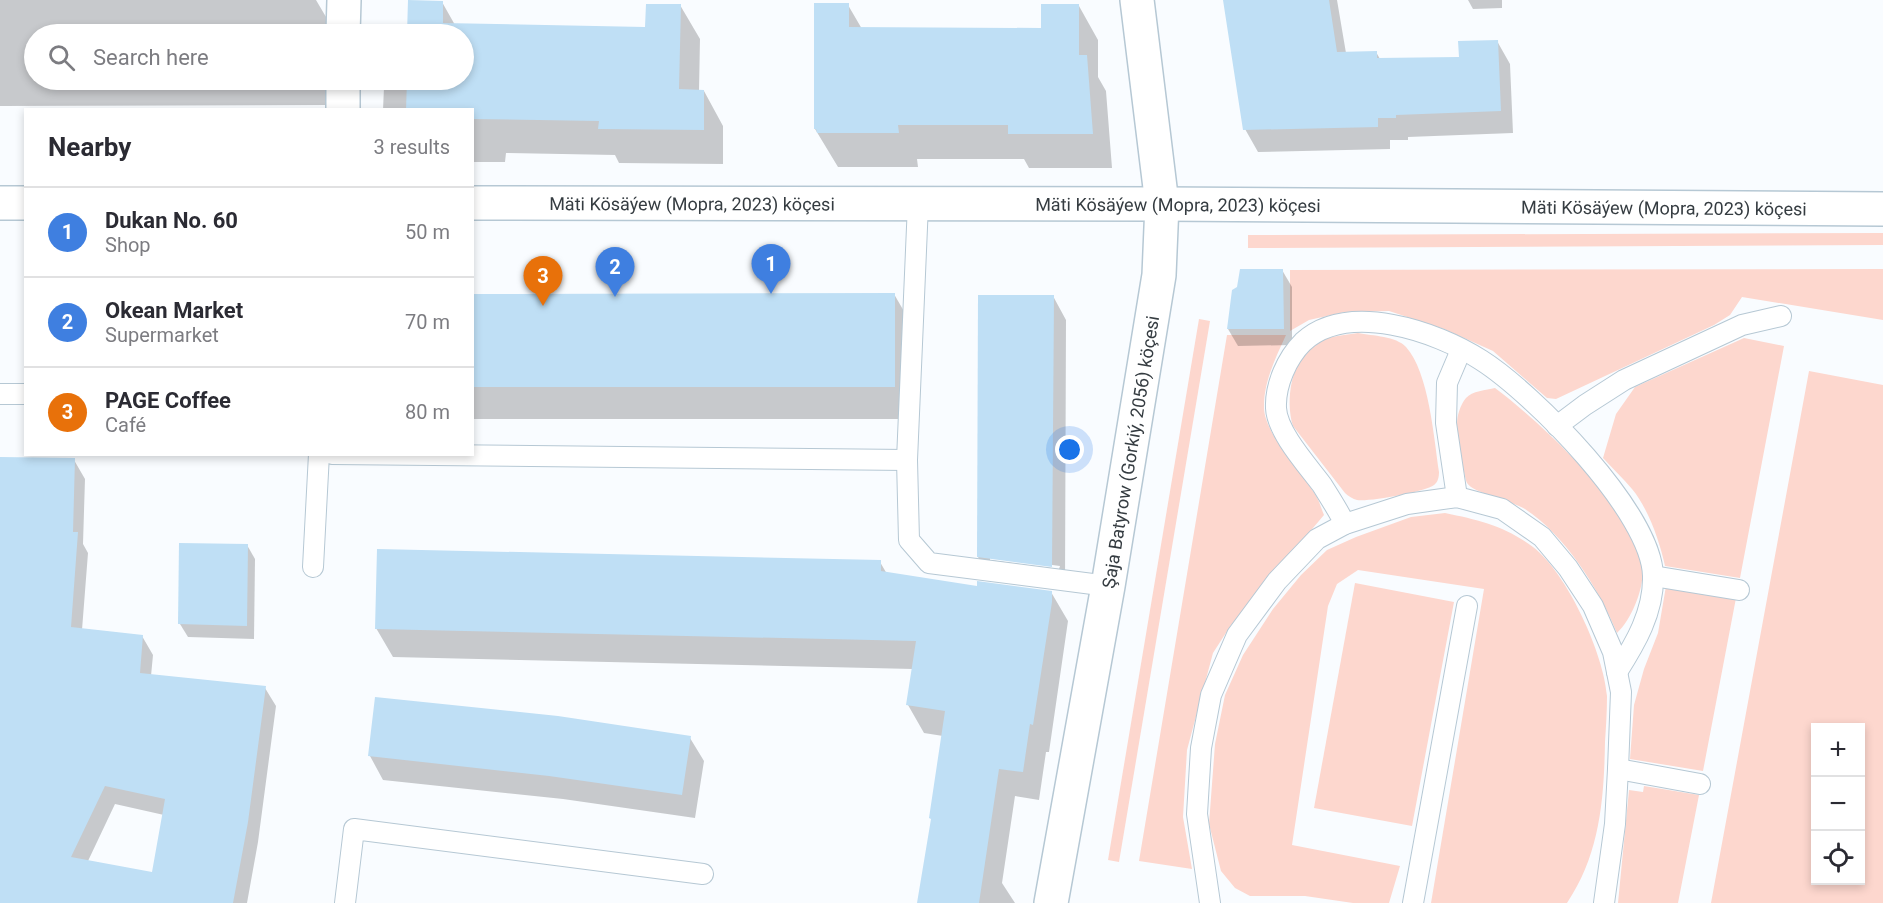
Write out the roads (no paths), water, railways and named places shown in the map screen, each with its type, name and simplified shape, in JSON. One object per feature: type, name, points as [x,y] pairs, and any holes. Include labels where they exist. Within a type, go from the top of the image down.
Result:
[{"type":"street","points":[[344,0],[344,24]]},
{"type":"street","name":"Şaja Batyrow (Gorkiý, 2056) köçesi","points":[[1051,903],[1108,585],[1159,275],[1162,204],[1137,0]]},
{"type":"street","points":[[343,90],[343,108]]},
{"type":"street","points":[[0,203],[24,203]]},
{"type":"street","name":"Mäti Kösäýew (Mopra, 2023) köçesi","points":[[474,203],[1162,204],[1883,209]]},
{"type":"lane","points":[[918,204],[907,460],[909,540],[929,563],[1108,585]]},
{"type":"lane","points":[[1557,426],[1624,380],[1742,325],[1781,316]]},
{"type":"lane","points":[[1345,524],[1336,506],[1289,439],[1278,419],[1275,406],[1281,377],[1293,351],[1310,336],[1333,326],[1354,321],[1394,324],[1441,339],[1481,360],[1537,404],[1609,483],[1633,520],[1649,554],[1653,576],[1649,608],[1636,643],[1617,672]]},
{"type":"lane","points":[[1457,497],[1446,423],[1447,383],[1461,350]]},
{"type":"lane","points":[[0,394],[24,394]]},
{"type":"lane","points":[[474,455],[907,460]]},
{"type":"lane","points":[[313,567],[319,456]]},
{"type":"lane","points":[[1210,903],[1197,814],[1201,748],[1211,695],[1237,635],[1277,581],[1317,539],[1345,524],[1407,504],[1457,497],[1502,509],[1542,537],[1568,568],[1593,606],[1613,652],[1621,692],[1615,824],[1604,903]]},
{"type":"lane","points":[[1653,576],[1739,590]]},
{"type":"lane","points":[[1413,903],[1467,606]]},
{"type":"lane","points":[[1618,769],[1700,784]]},
{"type":"lane","points":[[345,903],[354,830],[703,874]]},
{"type":"place","name":"Dukan No. 60","points":[[771,294]]},
{"type":"place","name":"Okean Market","points":[[615,297]]},
{"type":"place","name":"PAGE Coffee","points":[[543,306]]}]
